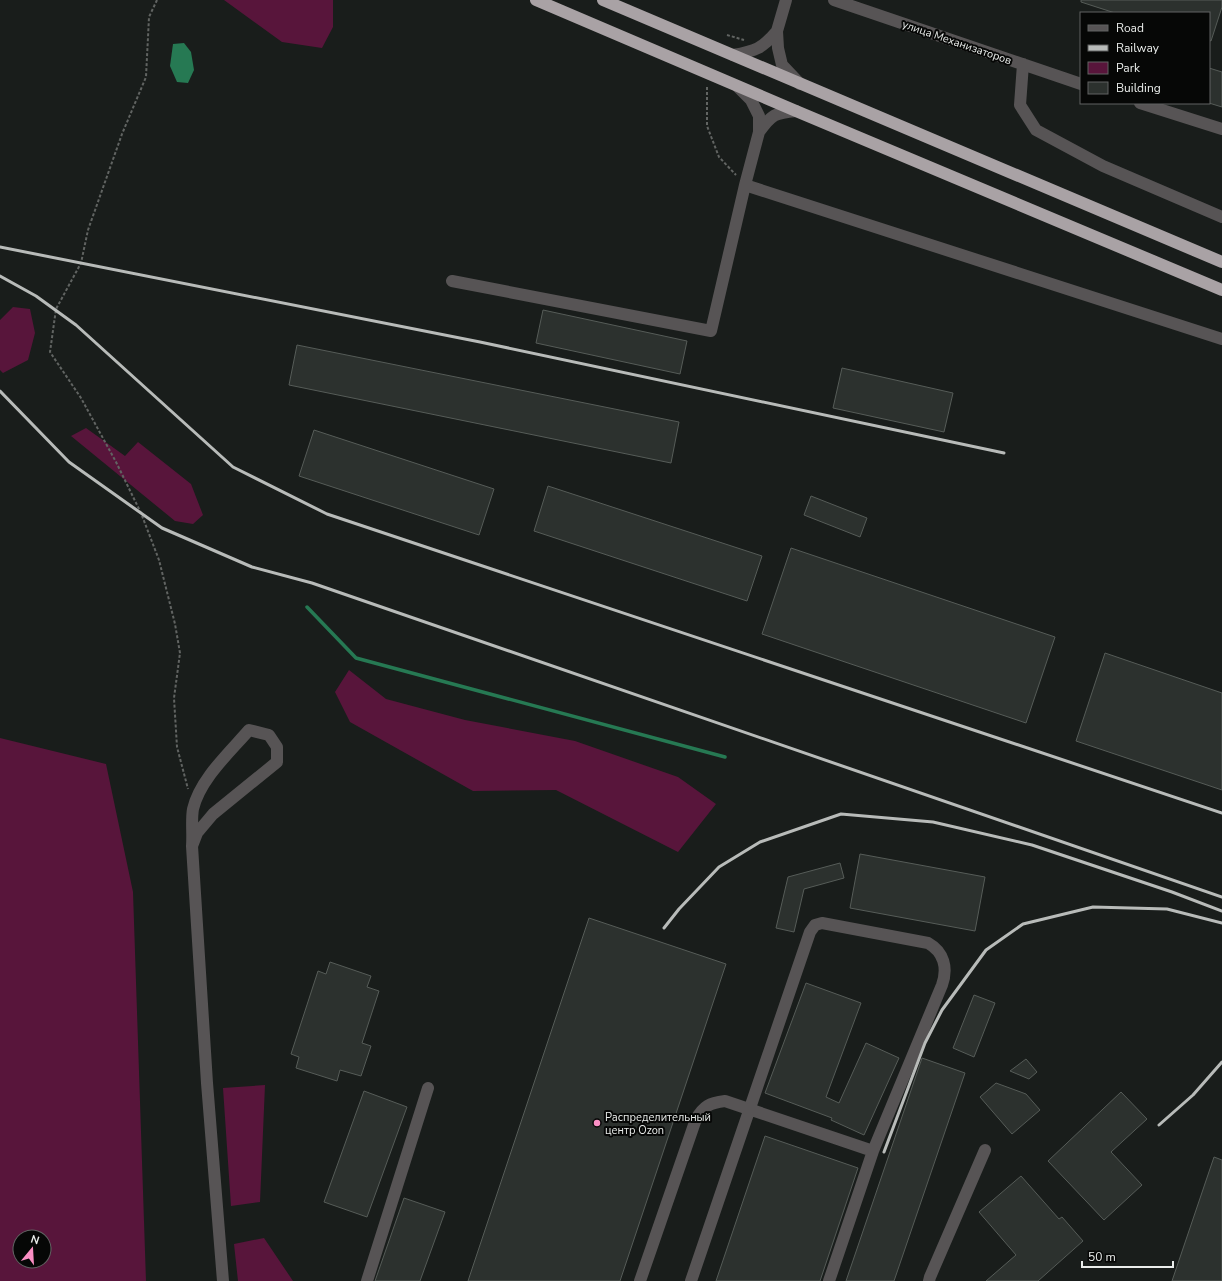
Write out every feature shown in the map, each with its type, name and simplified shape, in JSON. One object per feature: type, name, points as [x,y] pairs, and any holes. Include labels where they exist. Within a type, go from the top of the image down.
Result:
[{"type":"highway","points":[[536,0],[738,87],[1222,290]]},
{"type":"highway","points":[[603,0],[1222,262]]},
{"type":"street","points":[[786,0],[777,31],[778,48],[782,65],[800,84]]},
{"type":"street","name":"улица Механизаторов","points":[[834,0],[1080,84]]},
{"type":"street","points":[[733,56],[753,52],[767,43],[777,31]]},
{"type":"street","points":[[1023,64],[1020,105],[1036,130],[1103,166],[1222,217]]},
{"type":"street","points":[[452,282],[711,331],[759,132],[759,116],[751,100],[738,87]]},
{"type":"street","points":[[1143,104],[1222,129]]},
{"type":"street","points":[[759,132],[768,119],[779,113],[796,111]]},
{"type":"street","points":[[745,185],[1222,340]]},
{"type":"street","points":[[192,846],[197,833],[213,814],[277,762],[277,747],[269,735],[249,730],[211,773],[200,791],[193,809],[192,846],[207,1084],[223,1281]]},
{"type":"street","points":[[691,1281],[810,932],[815,925],[822,923],[923,941],[934,946],[942,957],[945,977],[873,1152],[829,1281]]},
{"type":"street","points":[[367,1281],[428,1088]]},
{"type":"street","points":[[640,1281],[696,1119],[708,1105],[715,1102],[725,1101],[873,1152]]},
{"type":"street","points":[[929,1281],[985,1150]]},
{"type":"path","points":[[157,0],[149,17],[146,77],[122,134],[88,230],[81,263],[56,309],[50,352],[80,398],[116,462],[141,513],[159,560],[175,624],[180,653],[174,698],[177,747],[193,809]]},
{"type":"path","points":[[707,87],[706,126],[719,156],[745,185]]},
{"type":"green space","points":[[224,0],[333,0],[333,27],[322,48],[282,42]]},
{"type":"green space","points":[[13,307],[30,309],[35,333],[28,360],[3,373],[0,370],[0,320]]},
{"type":"green space","points":[[86,428],[125,456],[138,442],[191,484],[203,515],[193,524],[175,521],[71,436]]},
{"type":"green space","points":[[349,670],[386,699],[465,720],[575,741],[678,777],[716,804],[678,852],[556,790],[473,791],[350,722],[335,692]]},
{"type":"green space","points":[[0,738],[106,764],[133,892],[146,1281],[0,1281]]},
{"type":"green space","points":[[265,1085],[260,1202],[231,1206],[223,1088]]},
{"type":"green space","points":[[264,1238],[293,1281],[238,1281],[234,1244]]},
{"type":"shaded area","points":[[184,43],[191,52],[194,70],[188,83],[177,82],[170,66],[173,44]]},
{"type":"building","points":[[1081,0],[1222,0],[1222,7],[1211,41],[1210,12],[1112,12],[1081,2]]},
{"type":"building","points":[[1210,68],[1222,72],[1222,107],[1210,103]]},
{"type":"building","points":[[543,310],[687,341],[680,374],[536,343]]},
{"type":"building","points":[[297,345],[679,422],[671,463],[289,385]]},
{"type":"building","points":[[842,368],[953,393],[944,432],[833,408]]},
{"type":"building","points":[[314,430],[494,489],[479,535],[299,476]]},
{"type":"building","points":[[548,486],[762,556],[747,601],[534,531]]},
{"type":"building","points":[[811,496],[867,518],[860,537],[804,515]]},
{"type":"building","points":[[791,548],[1055,637],[1026,723],[762,634]]},
{"type":"building","points":[[1105,653],[1222,693],[1222,790],[1076,741]]},
{"type":"building","points":[[860,854],[985,877],[975,931],[850,908]]},
{"type":"building","points":[[840,863],[844,878],[804,889],[794,932],[776,928],[788,877]]},
{"type":"building","name":"Распределительный центр Ozon","points":[[589,918],[726,964],[620,1281],[468,1281]]},
{"type":"building","points":[[330,962],[371,976],[367,987],[379,991],[362,1043],[371,1046],[361,1076],[340,1070],[337,1081],[296,1068],[299,1057],[291,1054],[318,971],[326,974]]},
{"type":"building","points":[[806,983],[861,1003],[826,1097],[839,1103],[866,1043],[899,1058],[864,1135],[831,1120],[832,1118],[765,1093]]},
{"type":"building","points":[[974,995],[995,1003],[974,1057],[953,1048]]},
{"type":"building","points":[[922,1058],[965,1073],[894,1281],[846,1281]]},
{"type":"building","points":[[1026,1059],[1037,1072],[1029,1079],[1010,1071]]},
{"type":"building","points":[[996,1083],[1026,1094],[1040,1110],[1012,1134],[980,1097]]},
{"type":"building","points":[[364,1091],[407,1107],[367,1217],[324,1202]]},
{"type":"building","points":[[1121,1092],[1147,1119],[1111,1152],[1142,1185],[1104,1220],[1048,1161]]},
{"type":"building","points":[[765,1136],[858,1168],[820,1281],[716,1281]]},
{"type":"building","points":[[1214,1157],[1222,1160],[1222,1281],[1172,1281]]},
{"type":"building","points":[[1021,1176],[1059,1219],[1062,1217],[1083,1241],[1038,1281],[986,1281],[1016,1255],[979,1212]]},
{"type":"building","points":[[404,1198],[445,1212],[420,1281],[375,1281]]},
{"type":"waterway","points":[[307,607],[356,658],[725,757]]},
{"type":"railway","points":[[0,247],[480,342],[1004,453]]},
{"type":"railway","points":[[0,276],[36,296],[76,325],[233,467],[327,514],[1222,813]]},
{"type":"railway","points":[[0,391],[69,462],[162,528],[252,567],[312,583],[1222,897]]},
{"type":"railway","points":[[664,928],[679,909],[719,867],[760,842],[841,814],[933,822],[1032,845],[1172,892],[1222,911]]},
{"type":"railway","points":[[884,1152],[925,1043],[942,1010],[986,950],[1023,924],[1093,907],[1167,909],[1222,923]]},
{"type":"railway","points":[[1159,1125],[1193,1095],[1222,1062]]},
{"type":"place","name":"Распределительный центр Ozon","points":[[597,1123]]}]
